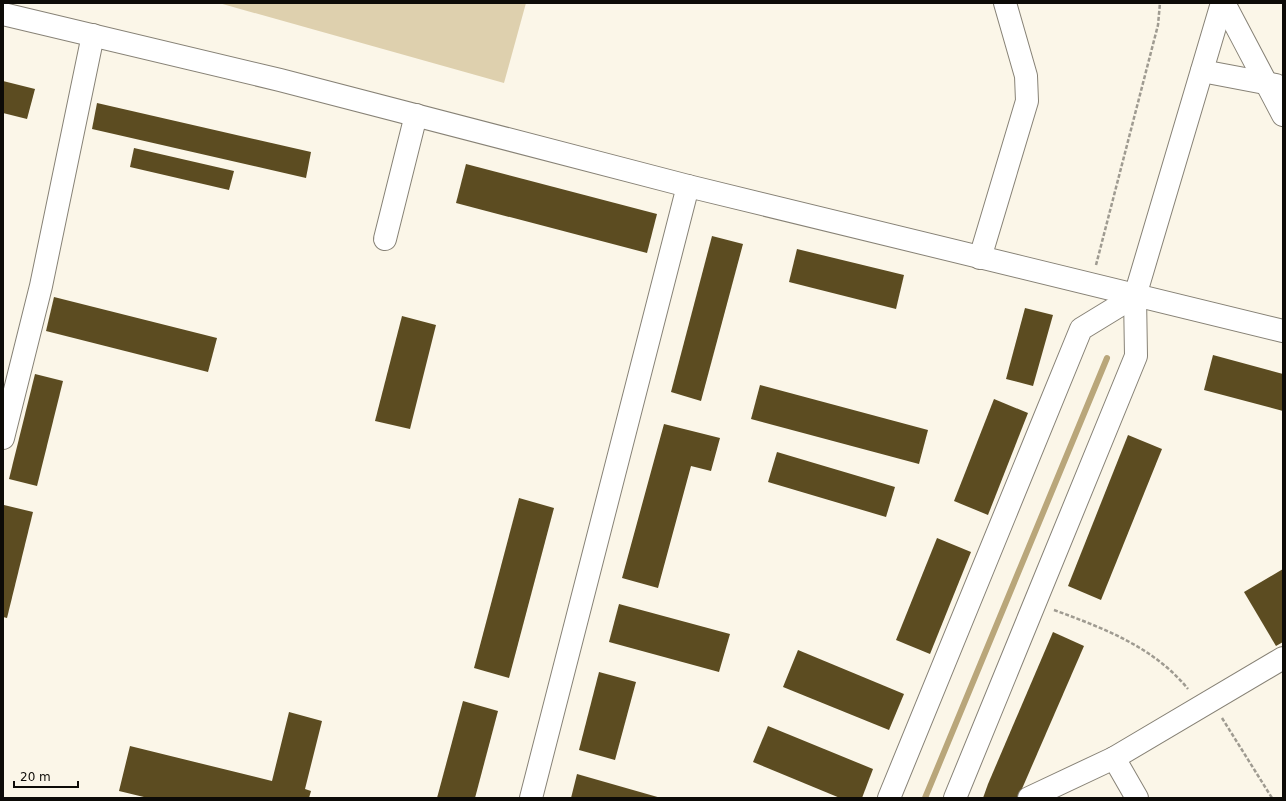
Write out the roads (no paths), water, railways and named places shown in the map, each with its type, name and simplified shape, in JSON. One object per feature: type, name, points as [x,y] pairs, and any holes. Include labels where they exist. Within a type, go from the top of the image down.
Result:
[{"type":"street","points":[[980,258],[1027,101],[1026,76],[1005,3]]},
{"type":"street","points":[[955,798],[1136,356],[1135,296],[1223,3]]},
{"type":"street","points":[[1223,3],[1274,84],[1283,115]]},
{"type":"street","points":[[3,14],[280,80],[688,186],[1283,331]]},
{"type":"street","points":[[3,438],[42,286],[93,35]]},
{"type":"street","points":[[1202,71],[1274,84]]},
{"type":"street","points":[[385,239],[416,115]]},
{"type":"street","points":[[531,798],[688,186]]},
{"type":"street","points":[[889,798],[1081,329],[1135,296]]},
{"type":"street","points":[[1029,798],[1114,758],[1283,658]]},
{"type":"street","points":[[1114,758],[1137,798]]},
{"type":"waterway","points":[[925,798],[1107,358]]}]
